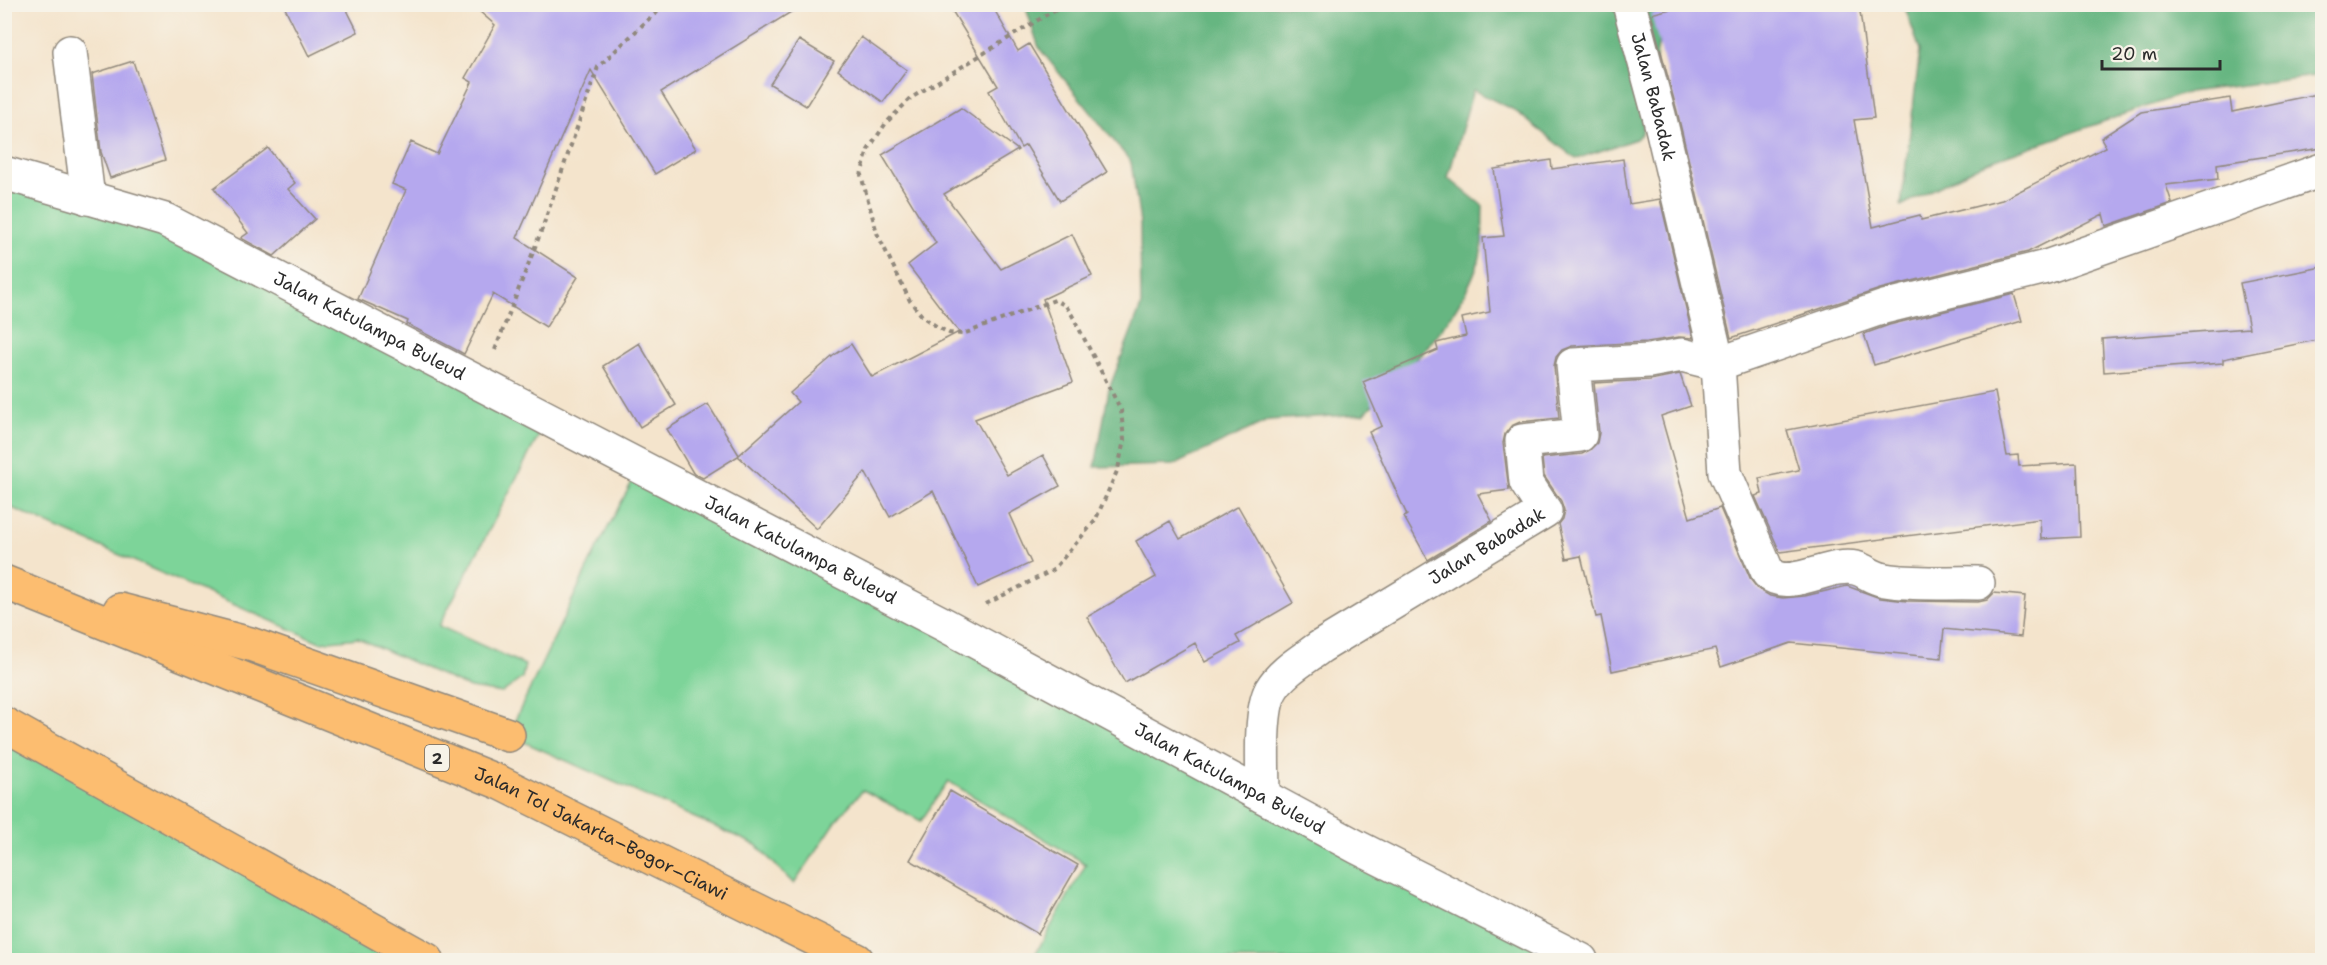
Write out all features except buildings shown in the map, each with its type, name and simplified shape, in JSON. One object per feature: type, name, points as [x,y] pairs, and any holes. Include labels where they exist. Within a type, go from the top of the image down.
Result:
[{"type":"highway","points":[[4,581],[250,644],[508,735]]},
{"type":"highway","name":"Jalan Tol Jakarta–Bogor–Ciawi","points":[[4,581],[501,783],[857,960]]},
{"type":"highway","points":[[4,723],[427,960]]},
{"type":"street","name":"Jalan Babadak","points":[[1629,4],[1659,115],[1718,364],[1725,472],[1768,573],[1773,579],[1785,580],[1838,568],[1856,567],[1883,579],[1977,584]]},
{"type":"street","points":[[70,52],[88,198]]},
{"type":"street","points":[[1718,364],[1884,307],[2046,267],[2322,170]]},
{"type":"street","name":"Jalan Katulampa Buleud","points":[[4,173],[165,220],[945,625],[1357,847],[1581,960]]},
{"type":"street","name":"Jalan Babadak","points":[[1263,796],[1266,706],[1271,690],[1286,672],[1320,647],[1545,511],[1526,482],[1521,441],[1580,435],[1574,365],[1649,361],[1682,355],[1718,364]]},
{"type":"path","points":[[482,385],[542,230],[598,67],[668,4]]},
{"type":"path","points":[[945,625],[1053,570],[1095,520],[1118,469],[1124,440],[1121,410],[1072,315],[1066,306],[1056,300],[963,334],[949,333],[923,317],[910,301],[877,234],[861,175],[868,150],[886,123],[910,98],[1064,4]]},
{"type":"green space","points":[[1025,5],[1674,5],[1661,30],[1642,133],[1636,139],[1576,159],[1514,110],[1473,90],[1448,178],[1483,206],[1480,257],[1460,302],[1447,322],[1432,342],[1364,414],[1269,420],[1174,465],[1095,467],[1109,389],[1141,306],[1140,223],[1131,162],[1039,48]]},
{"type":"green space","points":[[1904,5],[2322,5],[2322,75],[2189,92],[1987,162],[1901,206],[1920,50]]},
{"type":"green space","points":[[4,159],[550,414],[439,626],[525,665],[522,678],[502,693],[470,688],[358,638],[320,642],[5,505]]},
{"type":"green space","points":[[640,467],[1581,960],[1032,960],[1086,864],[948,781],[921,821],[863,790],[839,817],[794,884],[756,845],[508,735],[595,552]]},
{"type":"green space","points":[[5,724],[428,960],[5,960]]}]
